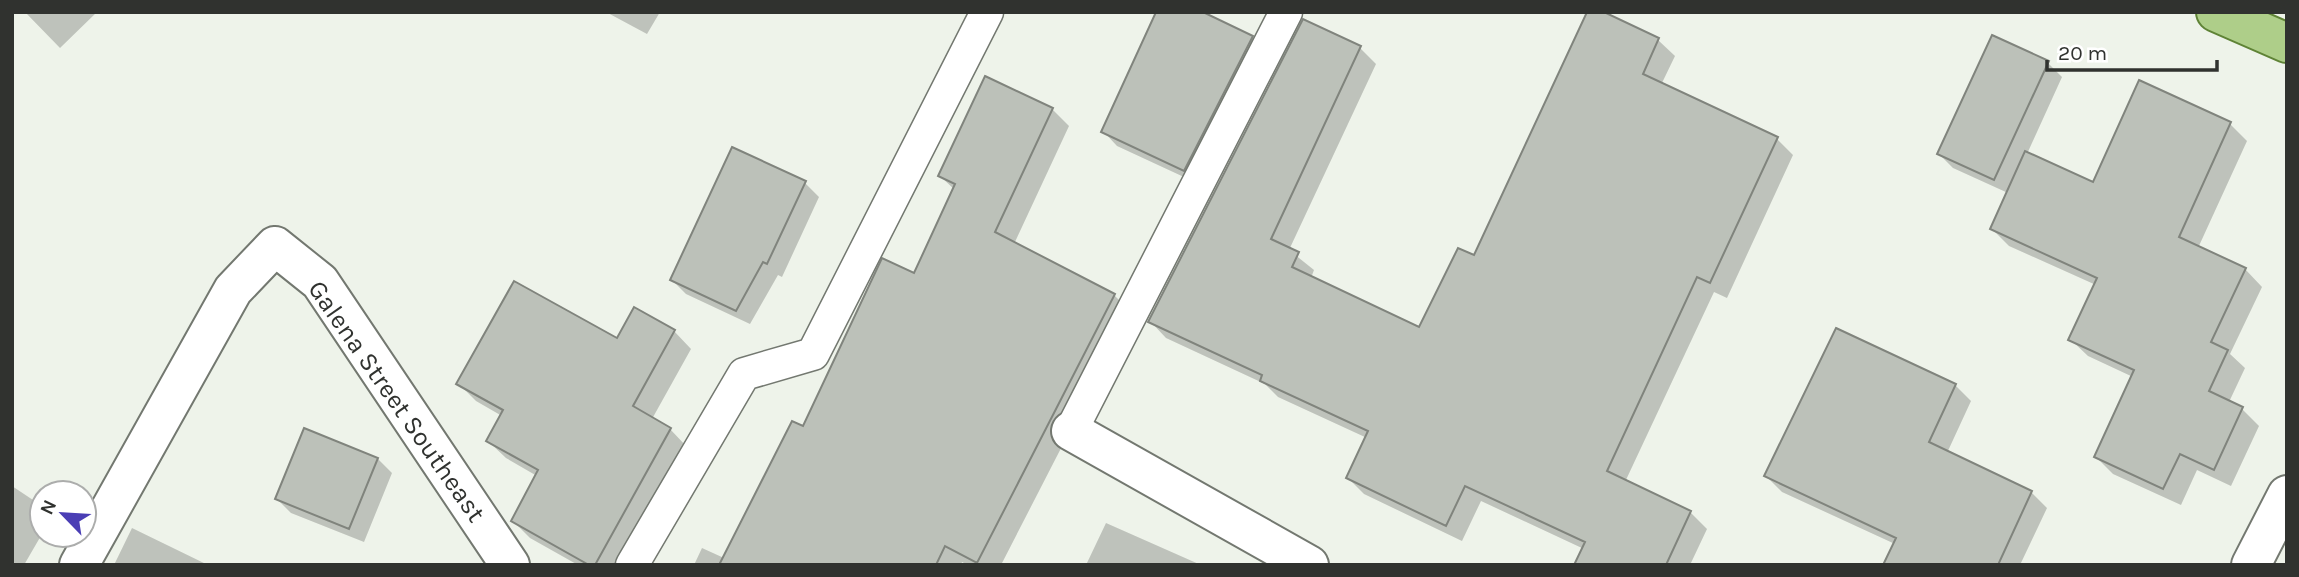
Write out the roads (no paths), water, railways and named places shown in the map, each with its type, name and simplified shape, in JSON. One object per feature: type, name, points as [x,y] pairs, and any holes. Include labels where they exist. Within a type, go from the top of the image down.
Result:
[{"type":"main road","points":[[2216,12],[2287,43]]},
{"type":"street","name":"Galena Street Southeast","points":[[79,565],[233,290],[275,246],[320,282],[510,565]]},
{"type":"street","points":[[1070,431],[1309,565]]},
{"type":"street","points":[[2251,565],[2287,495]]},
{"type":"lane","points":[[632,565],[744,374],[813,354],[987,12]]},
{"type":"lane","points":[[1070,431],[1286,12]]}]
